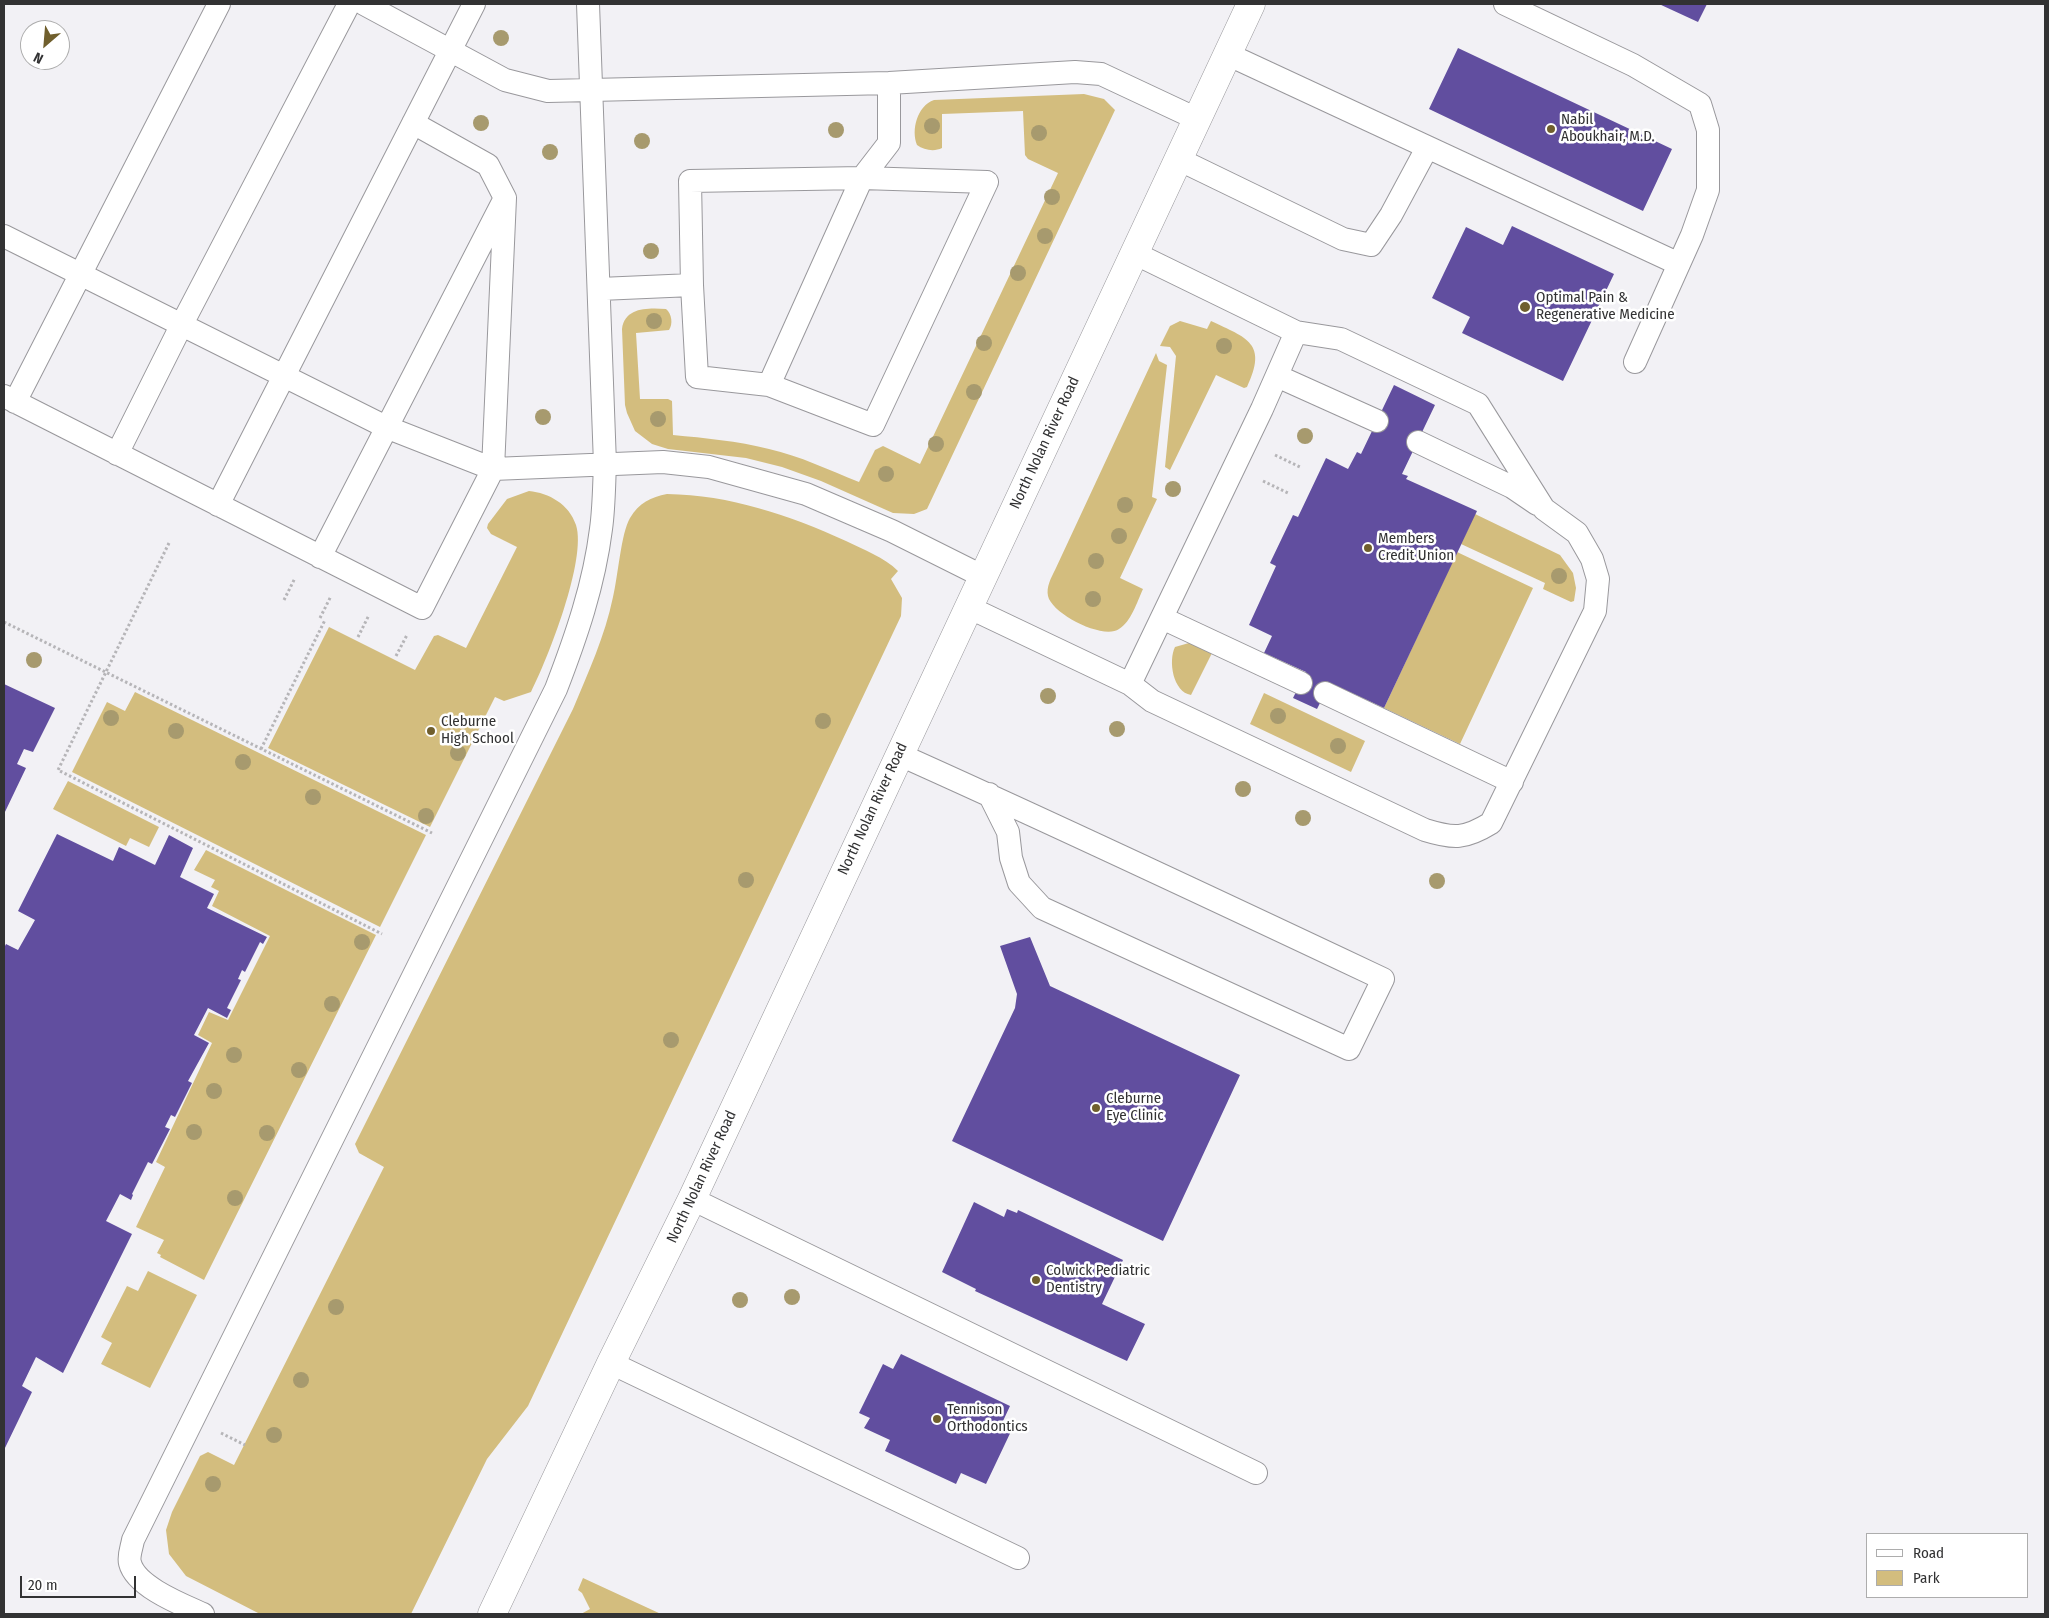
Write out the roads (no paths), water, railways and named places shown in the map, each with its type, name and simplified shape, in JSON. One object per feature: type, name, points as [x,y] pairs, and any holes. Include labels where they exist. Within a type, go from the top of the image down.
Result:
[{"type":"main road","name":"North Nolan River Road","points":[[492,1614],[611,1362],[692,1200],[898,754],[1251,4]]},
{"type":"lane","points":[[219,4],[79,274],[9,399],[422,608],[493,469],[506,198],[488,165],[413,123]]},
{"type":"lane","points":[[117,454],[182,324],[349,4]]},
{"type":"lane","points":[[364,4],[451,49],[505,80],[548,91],[889,83],[1084,72],[1108,78],[1198,119]]},
{"type":"lane","points":[[218,505],[474,4]]},
{"type":"lane","points":[[203,1614],[169,1598],[148,1585],[135,1573],[130,1563],[133,1540],[556,689],[576,636],[590,586],[601,529],[605,464],[588,4]]},
{"type":"lane","points":[[1505,4],[1633,64],[1700,104],[1708,130],[1708,190],[1635,362]]},
{"type":"lane","points":[[1227,54],[1678,264]]},
{"type":"lane","points":[[768,385],[862,178],[889,143],[889,83]]},
{"type":"lane","points":[[1178,159],[1343,238],[1371,245],[1391,215],[1427,148]]},
{"type":"lane","points":[[862,178],[987,182],[873,425],[768,385],[697,378],[692,285],[690,181],[862,178]]},
{"type":"lane","points":[[320,557],[506,198]]},
{"type":"lane","points":[[4,236],[386,427],[493,469],[663,462],[709,467],[806,494],[892,531],[982,576]]},
{"type":"lane","points":[[1134,253],[1296,332],[1341,339],[1478,404],[1544,509]]},
{"type":"lane","points":[[600,289],[692,285]]},
{"type":"lane","points":[[1130,684],[1277,376],[1296,332]]},
{"type":"lane","points":[[1277,376],[1377,422]]},
{"type":"lane","points":[[968,607],[1130,684],[1161,705],[1425,830],[1447,837],[1473,834],[1491,823],[1512,782],[1595,611],[1598,579],[1592,559],[1576,533],[1512,487],[1418,442]]},
{"type":"lane","points":[[1162,618],[1301,683]]},
{"type":"lane","points":[[1325,694],[1512,782]]},
{"type":"lane","points":[[898,754],[990,794],[1382,980],[1350,1049],[1042,908],[1018,883],[1011,858],[1008,832],[990,794]]},
{"type":"lane","points":[[692,1200],[1256,1473]]},
{"type":"lane","points":[[611,1362],[1018,1558]]},
{"type":"place","name":"Nabil Aboukhair, M.D.","points":[[1551,129]]},
{"type":"place","name":"Optimal Pain & Regenerative Medicine","points":[[1525,307]]},
{"type":"place","name":"Members Credit Union","points":[[1368,548]]},
{"type":"place","name":"Cleburne High School","points":[[431,731]]},
{"type":"place","name":"Cleburne Eye Clinic","points":[[1096,1108]]},
{"type":"place","name":"Colwick Pediatric Dentistry","points":[[1036,1280]]},
{"type":"place","name":"Tennison Orthodontics","points":[[937,1419]]}]
